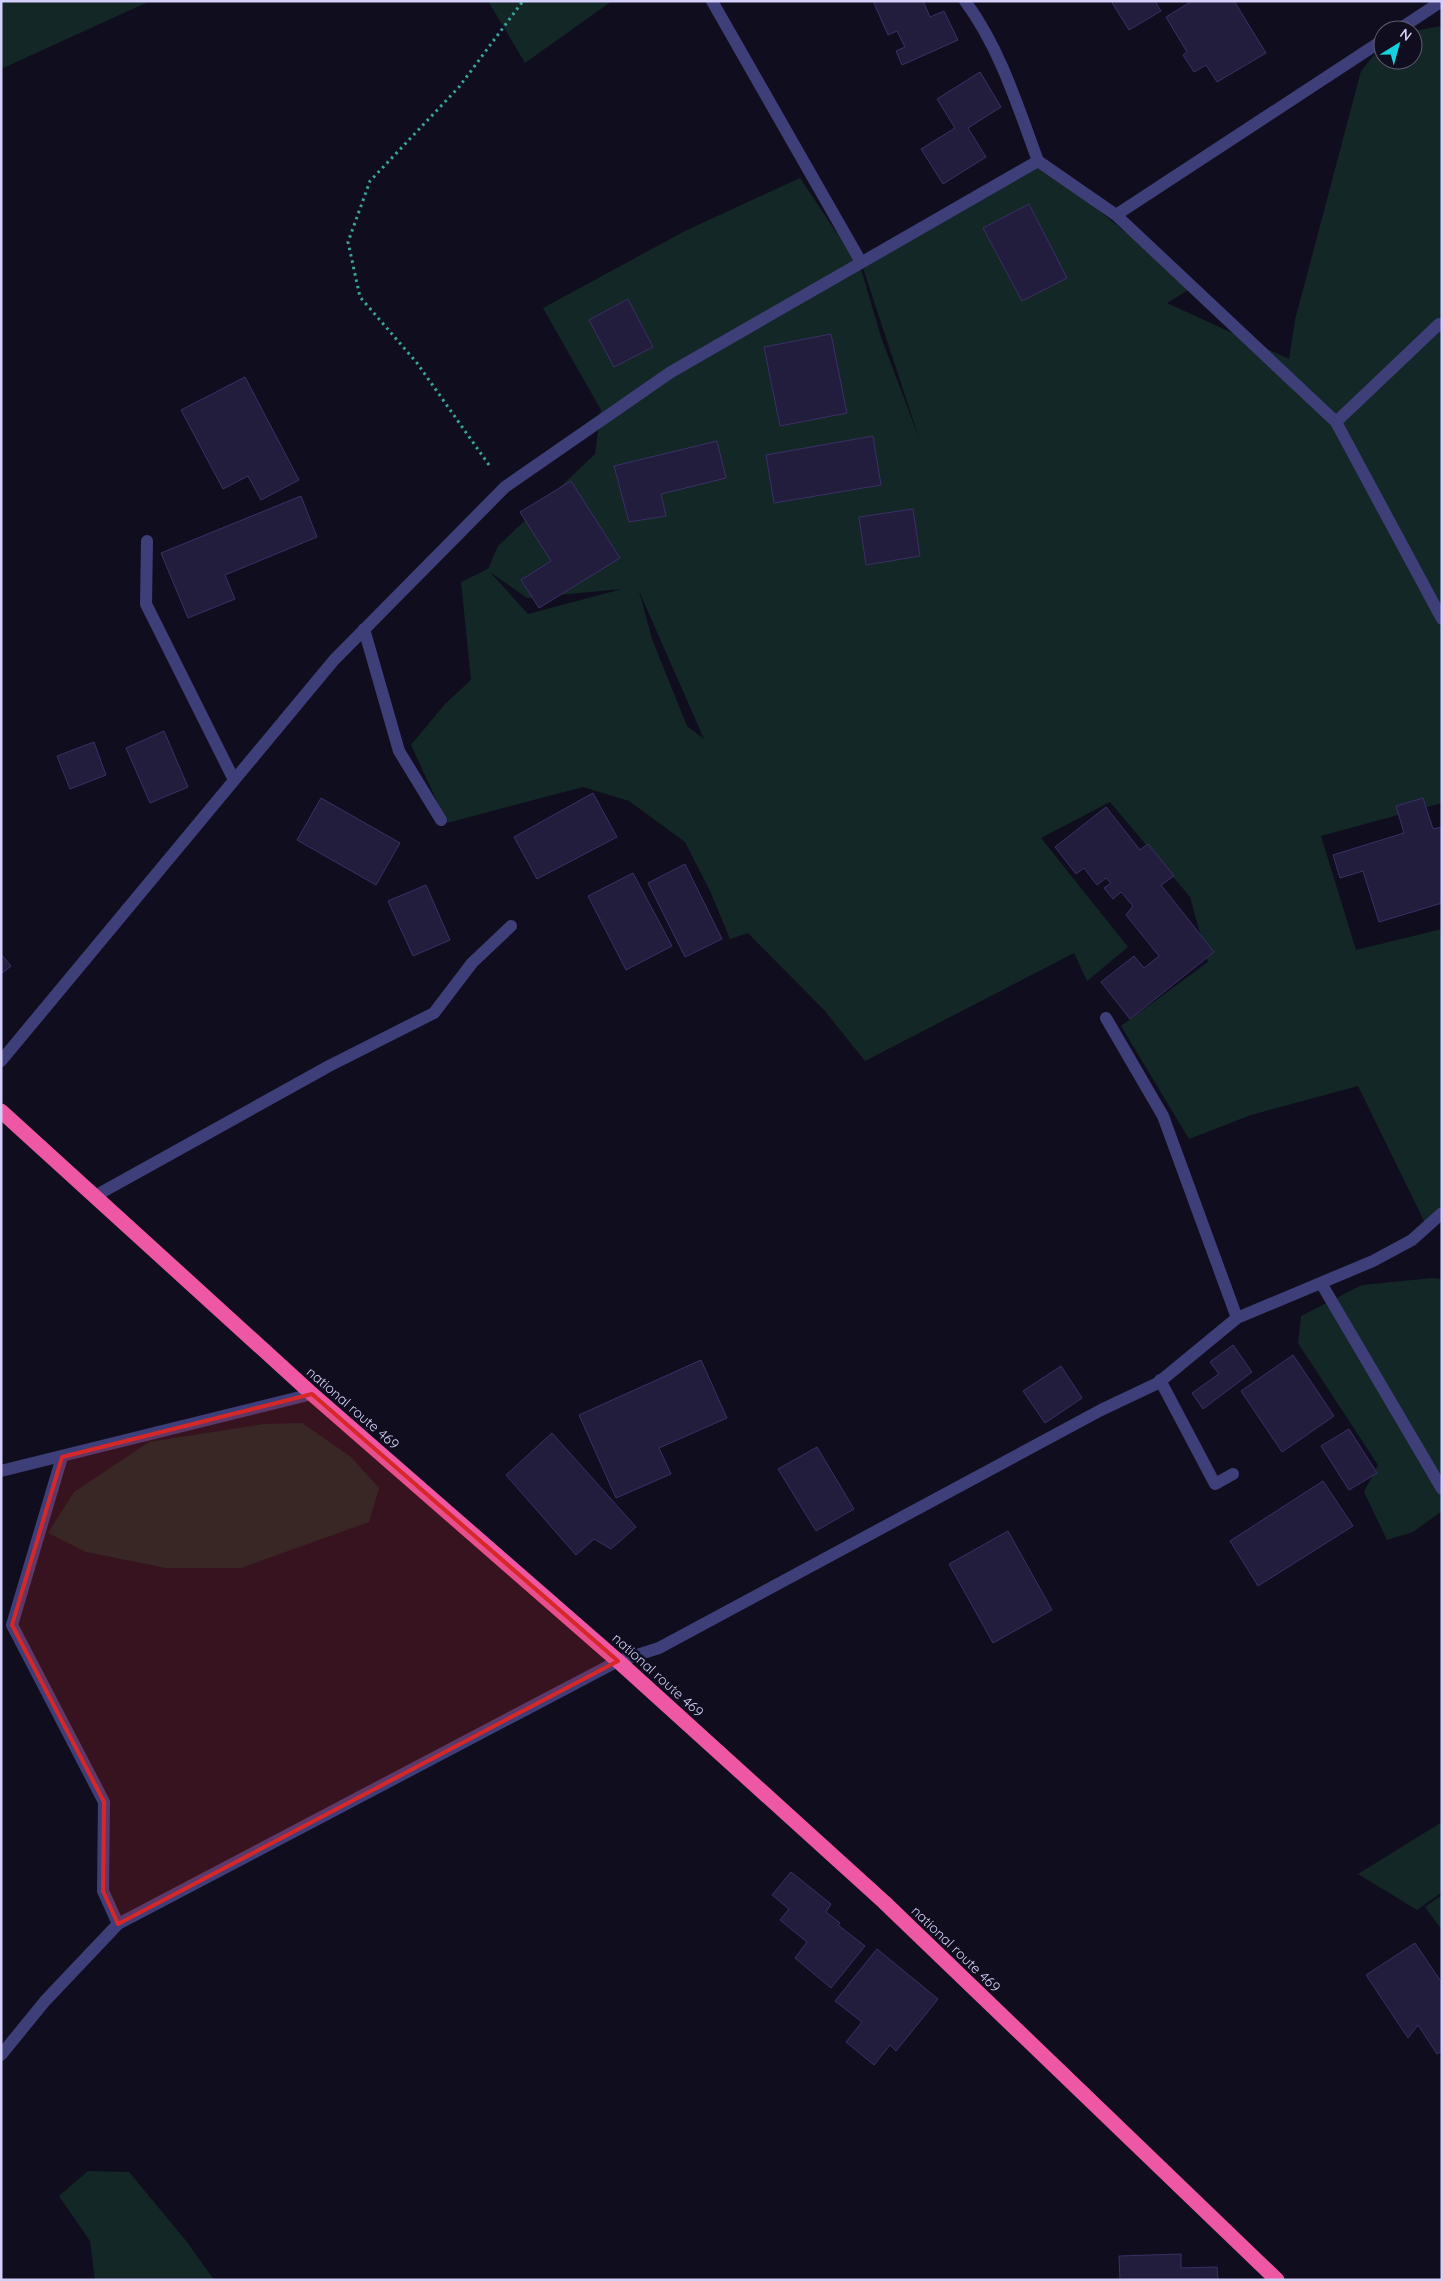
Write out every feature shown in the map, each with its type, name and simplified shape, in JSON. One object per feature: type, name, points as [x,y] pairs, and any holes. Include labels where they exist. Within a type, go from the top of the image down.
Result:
[{"type":"highway","name":"national route 469","points":[[1,1111],[312,1394],[618,1661],[884,1902],[1278,2280]]},
{"type":"street","points":[[712,1],[861,262]]},
{"type":"street","points":[[965,1],[977,17],[1009,82],[1038,161],[1116,215],[1336,422],[1440,612]]},
{"type":"street","points":[[1413,20],[1442,1]]},
{"type":"street","points":[[1116,215],[1373,47]]},
{"type":"street","points":[[1,1061],[334,660],[505,487],[671,372],[1038,161]]},
{"type":"street","points":[[1336,422],[1439,324],[1442,325]]},
{"type":"street","points":[[147,542],[146,604],[234,780]]},
{"type":"street","points":[[364,629],[398,751],[441,820]]},
{"type":"street","points":[[95,1196],[328,1066],[434,1013],[472,963],[511,926]]},
{"type":"street","points":[[1106,1018],[1163,1116],[1237,1318]]},
{"type":"street","points":[[1,2055],[45,2001],[118,1924],[618,1661],[659,1648],[1160,1380],[1237,1318],[1373,1261],[1412,1240],[1442,1213]]},
{"type":"street","points":[[1321,1283],[1442,1488]]},
{"type":"street","points":[[1160,1380],[1216,1484],[1233,1474]]},
{"type":"street","points":[[1,1471],[312,1394]]},
{"type":"street","points":[[62,1457],[12,1626],[104,1802],[103,1891],[118,1924]]},
{"type":"path","points":[[505,487],[417,363],[360,297],[348,242],[370,180],[460,87],[523,1]]},
{"type":"highlighted area","points":[[312,1394],[618,1661],[118,1924],[103,1891],[104,1802],[12,1625],[62,1457]]},
{"type":"green space","points":[[1,1],[150,1],[1,69]]},
{"type":"green space","points":[[488,1],[612,1],[525,63]]},
{"type":"green space","points":[[1442,26],[1442,803],[1321,836],[1356,950],[1442,929],[1442,1212],[1427,1227],[1358,1086],[1251,1115],[1189,1139],[1121,1026],[1208,962],[1190,897],[1110,802],[1041,838],[1128,947],[1087,981],[1074,953],[865,1061],[824,1010],[748,933],[730,939],[710,891],[685,842],[629,801],[583,787],[447,823],[411,745],[445,704],[471,680],[461,582],[488,569],[498,546],[595,454],[601,410],[543,308],[685,231],[800,178],[861,269],[881,337],[919,438],[861,262],[1038,161],[1193,287],[1167,303],[1289,359],[1295,320],[1361,71],[1373,56],[1373,70],[1423,70],[1423,29]],"holes":[[[490,572],[527,598],[622,589],[528,614]],[[639,591],[704,739],[687,726],[652,639]]]},
{"type":"green space","points":[[1432,1278],[1442,1279],[1442,1511],[1413,1532],[1387,1540],[1364,1492],[1378,1465],[1298,1343],[1301,1316],[1362,1285]]},
{"type":"green space","points":[[302,1423],[351,1457],[379,1488],[369,1522],[241,1568],[166,1568],[86,1552],[48,1533],[74,1492],[149,1442],[264,1424]]},
{"type":"green space","points":[[1442,1822],[1442,1892],[1417,1910],[1358,1874]]},
{"type":"green space","points":[[1442,1895],[1442,1930],[1425,1907]]},
{"type":"green space","points":[[88,2171],[129,2172],[187,2242],[214,2280],[95,2280],[90,2241],[59,2196]]},
{"type":"building","points":[[873,1],[923,1],[930,17],[944,11],[958,40],[902,65],[896,51],[905,47],[897,31],[888,35]]},
{"type":"building","points":[[1111,1],[1155,1],[1161,11],[1129,30]]},
{"type":"building","points":[[1192,1],[1234,1],[1266,53],[1217,82],[1206,65],[1194,72],[1183,55],[1187,52],[1166,17]]},
{"type":"building","points":[[980,72],[1001,107],[968,128],[986,157],[943,184],[921,149],[955,128],[937,99]]},
{"type":"building","points":[[1029,204],[1067,278],[1022,301],[983,228]]},
{"type":"building","points":[[628,299],[653,347],[614,367],[589,320]]},
{"type":"building","points":[[831,334],[847,413],[780,426],[764,347]]},
{"type":"building","points":[[245,377],[299,480],[261,500],[248,476],[223,489],[181,410]]},
{"type":"building","points":[[873,436],[881,485],[774,503],[766,455]]},
{"type":"building","points":[[717,441],[726,478],[661,494],[666,516],[629,522],[614,466]]},
{"type":"building","points":[[571,481],[620,558],[539,608],[521,580],[551,561],[520,512]]},
{"type":"building","points":[[301,496],[317,537],[225,575],[235,599],[188,618],[161,553]]},
{"type":"building","points":[[913,509],[920,556],[866,565],[859,517]]},
{"type":"building","points":[[164,731],[188,787],[150,803],[126,748]]},
{"type":"building","points":[[94,742],[106,775],[70,789],[57,756]]},
{"type":"building","points":[[593,793],[617,837],[537,879],[514,837]]},
{"type":"building","points":[[321,798],[400,843],[376,885],[297,840]]},
{"type":"building","points":[[1423,798],[1433,829],[1442,827],[1442,903],[1379,922],[1363,871],[1340,878],[1333,855],[1404,833],[1396,806]]},
{"type":"building","points":[[1106,807],[1140,850],[1148,844],[1174,876],[1161,885],[1214,952],[1130,1019],[1101,982],[1134,956],[1144,968],[1159,956],[1126,915],[1133,906],[1121,892],[1113,899],[1104,888],[1111,883],[1106,878],[1097,885],[1084,868],[1076,874],[1055,847]]},
{"type":"building","points":[[685,864],[722,939],[685,957],[648,883]]},
{"type":"building","points":[[633,873],[672,946],[626,970],[588,896]]},
{"type":"building","points":[[426,885],[450,940],[413,956],[388,901]]},
{"type":"building","points":[[1,954],[11,966],[1,974]]},
{"type":"building","points":[[1233,1345],[1252,1372],[1203,1409],[1192,1393],[1219,1374],[1210,1362]]},
{"type":"building","points":[[1293,1355],[1334,1416],[1282,1452],[1241,1391]]},
{"type":"building","points":[[701,1360],[727,1418],[659,1448],[671,1474],[616,1498],[579,1415]]},
{"type":"building","points":[[1061,1366],[1082,1398],[1045,1423],[1023,1391]]},
{"type":"building","points":[[1349,1429],[1377,1473],[1349,1490],[1321,1446]]},
{"type":"building","points":[[552,1433],[636,1527],[611,1549],[594,1539],[576,1555],[506,1475]]},
{"type":"building","points":[[817,1447],[854,1509],[816,1531],[778,1469]]},
{"type":"building","points":[[1323,1481],[1353,1526],[1258,1586],[1230,1541]]},
{"type":"building","points":[[1008,1531],[1052,1610],[993,1643],[949,1564]]},
{"type":"building","points":[[791,1872],[831,1904],[826,1912],[840,1923],[838,1925],[865,1946],[831,1988],[795,1958],[807,1942],[780,1920],[789,1909],[772,1895]]},
{"type":"building","points":[[1415,1943],[1442,1983],[1442,2051],[1437,2054],[1418,2025],[1408,2038],[1366,1975]]},
{"type":"building","points":[[877,1949],[938,1999],[896,2051],[890,2045],[874,2065],[846,2042],[862,2022],[835,2001]]},
{"type":"building","points":[[1181,2254],[1181,2268],[1217,2267],[1218,2280],[1120,2280],[1119,2256]]}]
